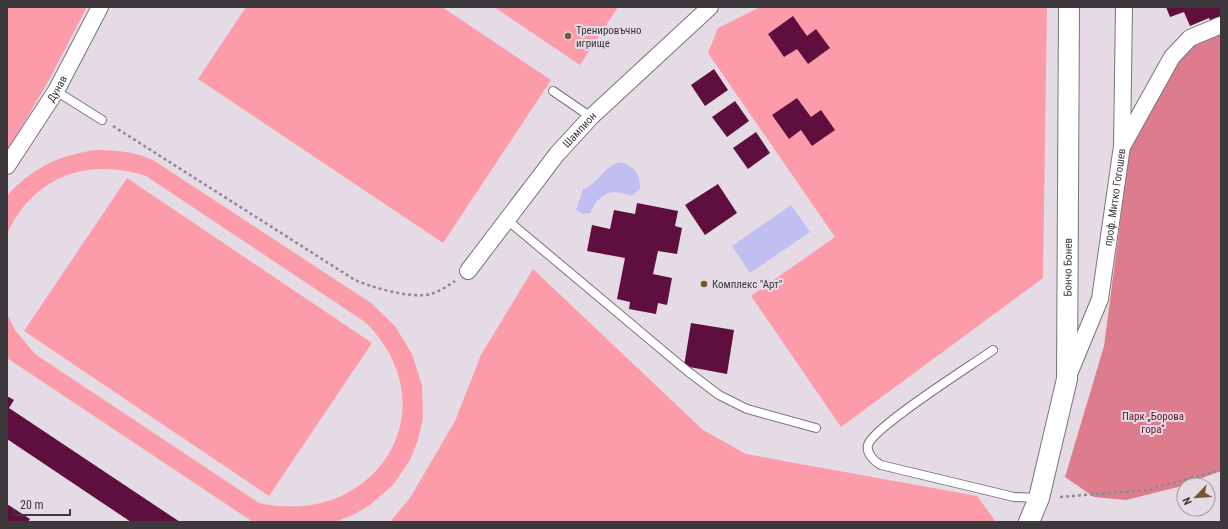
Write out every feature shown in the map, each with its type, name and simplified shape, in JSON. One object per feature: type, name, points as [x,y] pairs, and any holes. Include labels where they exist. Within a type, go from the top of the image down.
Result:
[{"type":"street","name":"Дунав","points":[[7,166],[56,91],[100,7]]},
{"type":"street","name":"Шампион","points":[[468,271],[506,219],[557,154],[591,117],[710,7]]},
{"type":"street","name":"Бончо Бонев","points":[[1029,522],[1039,498],[1067,379],[1068,7]]},
{"type":"street","name":"проф. Митко Гогошев","points":[[1067,379],[1100,299],[1122,146],[1124,7]]},
{"type":"street","points":[[1122,146],[1172,57],[1190,38],[1221,25]]},
{"type":"lane","points":[[56,91],[102,120]]},
{"type":"lane","points":[[553,91],[591,117]]},
{"type":"lane","points":[[506,219],[686,370],[719,395],[747,409],[816,428]]},
{"type":"lane","points":[[993,350],[885,425],[869,444],[868,450],[872,457],[881,465],[1014,497],[1039,498]]},
{"type":"path","points":[[102,120],[355,280],[370,286],[413,295],[430,294],[445,288],[468,271]]},
{"type":"path","points":[[1039,498],[1146,490],[1221,470]]},
{"type":"shaded area","points":[[7,7],[87,7],[49,80],[7,152]]},
{"type":"shaded area","points":[[246,7],[442,7],[551,80],[443,243],[198,79]]},
{"type":"shaded area","name":"Тренировъчно игрище","points":[[494,7],[618,7],[580,65]]},
{"type":"shaded area","points":[[760,7],[1047,7],[1043,278],[841,427],[751,296],[835,237],[708,53],[718,28]]},
{"type":"shaded area","points":[[96,150],[125,152],[153,160],[371,303],[395,326],[412,354],[422,385],[423,418],[418,440],[410,460],[393,485],[370,505],[353,515],[335,522],[253,522],[7,358],[7,314],[15,330],[35,354],[259,503],[301,506],[337,498],[367,480],[388,454],[401,423],[402,390],[390,355],[365,322],[146,176],[124,171],[103,169],[83,171],[64,176],[47,185],[32,198],[18,214],[7,234],[6,200],[8,195],[15,187],[28,176],[55,160]]},
{"type":"shaded area","points":[[127,178],[372,343],[269,496],[24,331]]},
{"type":"shaded area","points":[[533,269],[703,430],[746,454],[977,496],[996,522],[390,522],[410,498],[455,421],[481,355]]},
{"type":"green space","name":"Парк „Борова гора“","points":[[1221,30],[1221,471],[1205,477],[1176,477],[1176,488],[1126,500],[1094,497],[1065,477],[1104,346],[1120,224],[1126,148],[1177,58],[1202,38]]},
{"type":"water","points":[[621,162],[630,166],[636,172],[639,179],[640,189],[632,196],[612,192],[602,196],[590,213],[583,214],[576,210],[583,189],[595,182],[609,167]]},
{"type":"water","points":[[791,205],[810,232],[750,273],[732,246]]},
{"type":"building","points":[[1166,7],[1221,7],[1221,18],[1211,22],[1209,18],[1190,26],[1184,12],[1170,17]]},
{"type":"building","points":[[793,16],[807,36],[816,29],[830,48],[808,64],[797,49],[784,57],[768,34]]},
{"type":"building","points":[[714,69],[728,90],[705,106],[691,85]]},
{"type":"building","points":[[797,98],[811,117],[821,110],[835,130],[812,146],[801,130],[789,139],[772,115]]},
{"type":"building","points":[[735,101],[749,121],[727,137],[712,117]]},
{"type":"building","points":[[756,132],[770,153],[748,169],[733,148]]},
{"type":"building","points":[[718,184],[737,213],[705,235],[685,205]]},
{"type":"building","points":[[637,203],[678,211],[675,226],[682,228],[677,254],[658,251],[653,274],[672,278],[667,305],[658,303],[656,314],[629,309],[630,302],[617,299],[625,258],[587,251],[592,225],[610,229],[614,210],[635,214]]},
{"type":"building","points":[[691,323],[734,330],[727,374],[684,366]]},
{"type":"building","points":[[7,396],[14,400],[9,408],[180,522],[131,522],[7,439]]},
{"type":"building","points":[[7,504],[30,519],[28,522],[7,522]]},
{"type":"place","name":"Тренировъчно игрище","points":[[568,36]]},
{"type":"place","name":"Комплекс \"Арт\"","points":[[704,284]]}]
